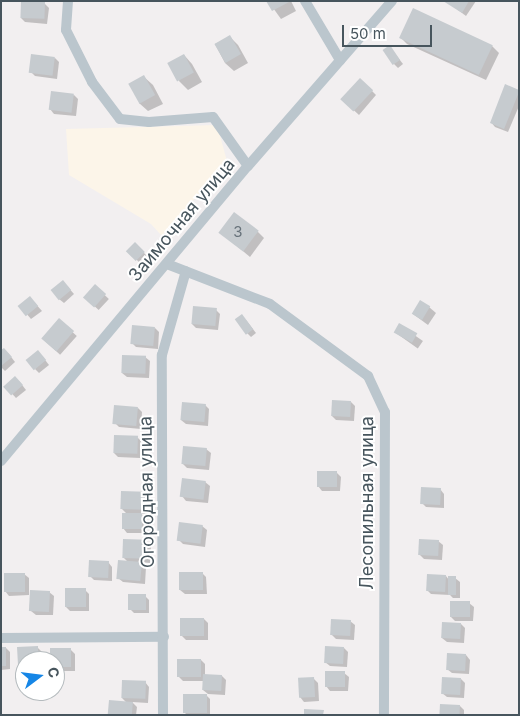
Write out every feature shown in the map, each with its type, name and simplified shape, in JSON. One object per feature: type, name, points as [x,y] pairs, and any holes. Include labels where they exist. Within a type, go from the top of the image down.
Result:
[{"type":"street","points":[[68,1],[66,30],[92,82],[120,119],[150,122],[213,117],[248,166]]},
{"type":"street","points":[[305,1],[340,60]]},
{"type":"street","name":"Заимочная улица","points":[[1,461],[248,166],[392,1]]},
{"type":"street","name":"Лесопильная улица","points":[[167,264],[270,304],[368,376],[385,412],[384,715]]},
{"type":"street","name":"Огородная улица","points":[[163,715],[162,356],[186,271]]},
{"type":"street","points":[[1,638],[164,637]]},
{"type":"shaded area","points":[[217,125],[227,161],[162,236],[151,224],[69,175],[66,129]]},
{"type":"building","points":[[21,1],[45,2],[44,19],[20,18]]},
{"type":"building","points":[[266,1],[291,1],[272,11]]},
{"type":"building","points":[[443,1],[469,1],[462,13]]},
{"type":"building","points":[[413,8],[493,45],[479,75],[399,38]]},
{"type":"building","points":[[230,35],[241,54],[225,63],[214,44]]},
{"type":"building","points":[[390,45],[400,60],[393,65],[383,50]]},
{"type":"building","points":[[31,54],[55,57],[53,76],[29,73]]},
{"type":"building","points":[[184,54],[194,73],[177,81],[167,63]]},
{"type":"building","points":[[144,75],[155,95],[139,104],[128,84]]},
{"type":"building","points":[[360,78],[373,90],[353,111],[340,99]]},
{"type":"building","points":[[505,84],[519,90],[519,92],[504,129],[490,123]]},
{"type":"building","points":[[51,91],[74,94],[72,113],[49,110]]},
{"type":"building","points":[[234,212],[259,231],[243,251],[218,233]]},
{"type":"building","points":[[135,242],[145,252],[136,261],[126,251]]},
{"type":"building","points":[[63,280],[71,290],[59,300],[51,290]]},
{"type":"building","points":[[95,284],[106,294],[94,307],[83,297]]},
{"type":"building","points":[[30,296],[38,306],[26,316],[18,306]]},
{"type":"building","points":[[420,300],[430,306],[422,320],[412,314]]},
{"type":"building","points":[[193,306],[217,308],[215,326],[191,324]]},
{"type":"building","points":[[242,314],[253,329],[246,335],[235,319]]},
{"type":"building","points":[[59,318],[74,331],[56,351],[41,338]]},
{"type":"building","points":[[399,323],[417,333],[412,343],[394,333]]},
{"type":"building","points":[[132,325],[155,327],[153,346],[130,344]]},
{"type":"building","points":[[4,348],[12,357],[1,366],[1,350]]},
{"type":"building","points":[[38,350],[46,360],[34,370],[26,360]]},
{"type":"building","points":[[122,355],[146,356],[145,374],[121,373]]},
{"type":"building","points":[[15,376],[23,385],[11,396],[3,387]]},
{"type":"building","points":[[332,400],[351,401],[350,417],[331,416]]},
{"type":"building","points":[[182,402],[206,404],[204,422],[180,420]]},
{"type":"building","points":[[114,405],[138,407],[136,426],[112,424]]},
{"type":"building","points":[[114,435],[138,436],[137,454],[113,453]]},
{"type":"building","points":[[183,446],[207,448],[205,466],[181,464]]},
{"type":"building","points":[[317,471],[337,471],[337,487],[317,487]]},
{"type":"building","points":[[182,478],[206,481],[204,500],[180,497]]},
{"type":"building","points":[[421,487],[441,488],[440,505],[420,504]]},
{"type":"building","points":[[121,491],[145,492],[144,510],[120,509]]},
{"type":"building","points":[[122,513],[142,513],[142,529],[122,529]]},
{"type":"building","points":[[179,522],[203,525],[201,544],[177,541]]},
{"type":"building","points":[[123,539],[147,540],[146,559],[122,558]]},
{"type":"building","points":[[419,539],[439,540],[438,556],[418,555]]},
{"type":"building","points":[[89,560],[109,561],[108,578],[88,577]]},
{"type":"building","points":[[118,560],[142,562],[140,581],[116,579]]},
{"type":"building","points":[[179,572],[203,572],[203,590],[179,590]]},
{"type":"building","points":[[4,573],[25,573],[25,592],[4,592]]},
{"type":"building","points":[[427,574],[446,575],[445,592],[426,591]]},
{"type":"building","points":[[448,576],[456,576],[456,595],[448,595]]},
{"type":"building","points":[[65,588],[86,588],[86,607],[65,607]]},
{"type":"building","points":[[30,590],[50,591],[49,612],[29,611]]},
{"type":"building","points":[[128,594],[146,594],[146,610],[128,610]]},
{"type":"building","points":[[450,601],[470,601],[470,617],[450,617]]},
{"type":"building","points":[[180,618],[204,618],[204,636],[180,636]]},
{"type":"building","points":[[331,619],[351,620],[350,636],[330,635]]},
{"type":"building","points":[[442,622],[461,623],[460,639],[441,638]]},
{"type":"building","points":[[38,646],[38,651],[17,651],[17,647]]},
{"type":"building","points":[[325,646],[344,647],[343,664],[324,663]]},
{"type":"building","points":[[1,647],[6,647],[6,666],[1,666]]},
{"type":"building","points":[[50,648],[71,648],[71,667],[65,667],[65,651],[50,651]]},
{"type":"building","points":[[447,653],[466,654],[465,671],[446,670]]},
{"type":"building","points":[[177,659],[201,659],[201,677],[177,677]]},
{"type":"building","points":[[325,671],[345,671],[345,687],[325,687]]},
{"type":"building","points":[[203,674],[222,675],[221,691],[202,690]]},
{"type":"building","points":[[314,677],[315,697],[299,698],[298,678]]},
{"type":"building","points":[[442,677],[461,678],[460,695],[441,694]]},
{"type":"building","points":[[122,680],[146,681],[145,699],[121,698]]},
{"type":"building","points":[[183,694],[207,694],[207,713],[183,713]]},
{"type":"building","points":[[109,700],[133,702],[132,715],[108,715]]},
{"type":"building","points":[[440,704],[460,705],[459,715],[439,715]]},
{"type":"building","points":[[304,709],[324,710],[323,715],[304,715]]}]
